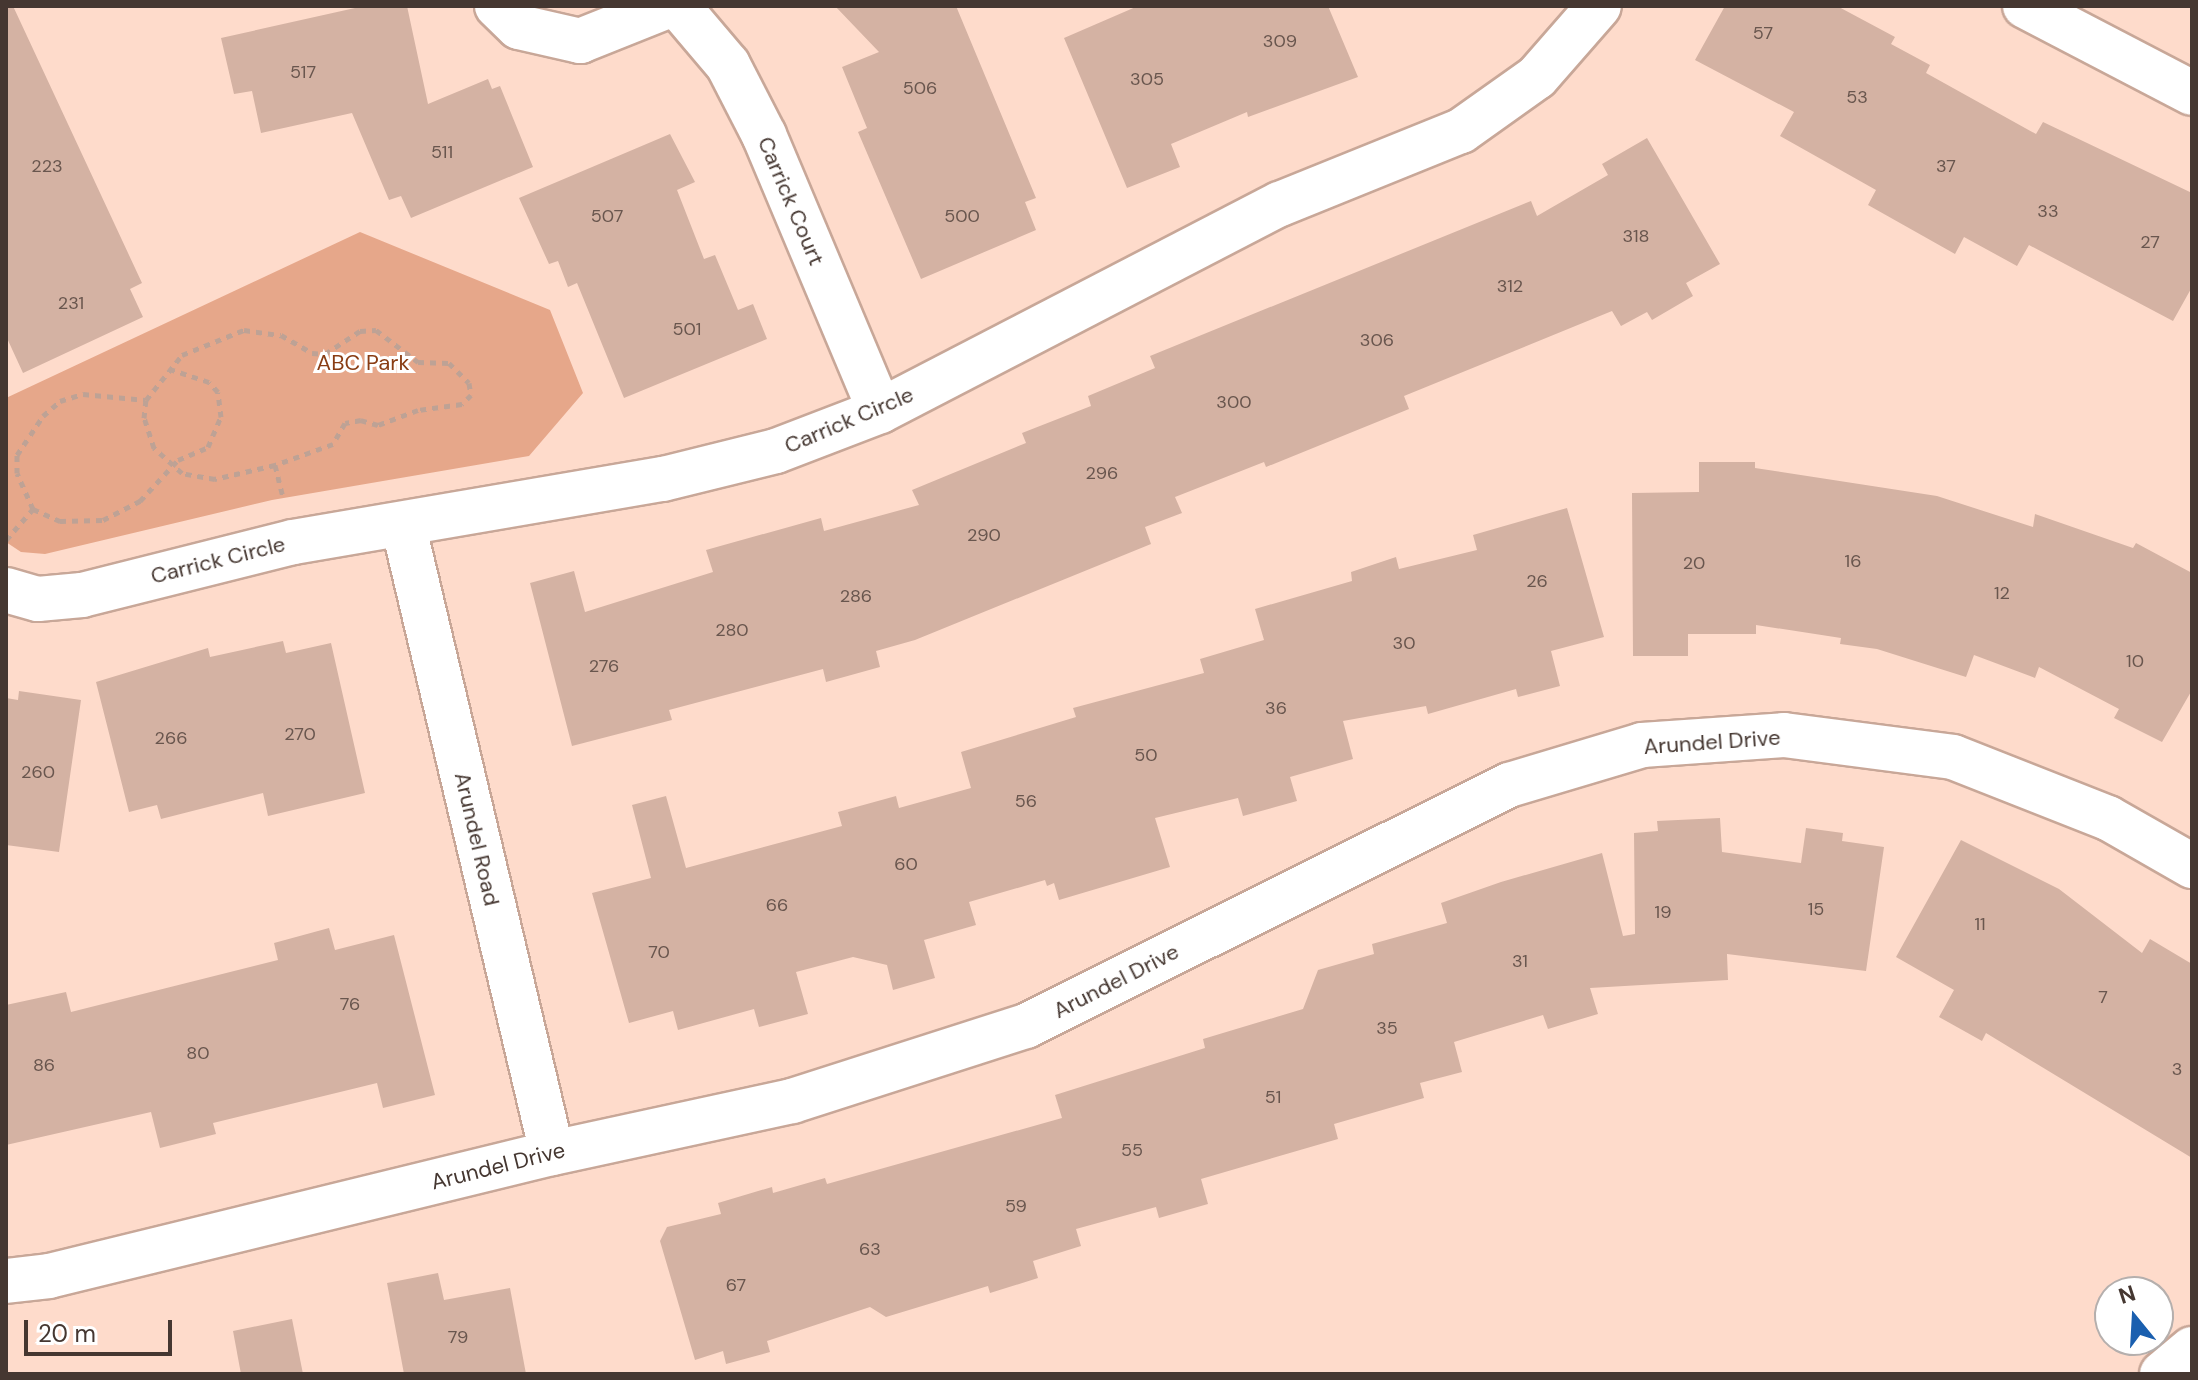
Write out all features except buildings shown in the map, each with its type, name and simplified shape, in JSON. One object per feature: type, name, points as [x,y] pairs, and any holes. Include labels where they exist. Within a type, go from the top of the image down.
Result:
[{"type":"street","points":[[497,6],[519,27],[580,41],[668,6]]},
{"type":"street","name":"Carrick Court","points":[[678,6],[728,65],[764,135],[880,411]]},
{"type":"street","name":"Carrick Circle","points":[[6,590],[38,599],[82,595],[293,542],[663,479],[776,451],[880,411],[1280,204],[1461,131],[1537,77],[1599,6]]},
{"type":"street","points":[[2025,6],[2192,93]]},
{"type":"street","name":"Arundel Road","points":[[403,524],[552,1153]]},
{"type":"street","name":"Arundel Drive","points":[[6,1281],[49,1276],[552,1153],[792,1101],[1026,1026],[1509,785],[1642,745],[1784,735],[1953,757],[2108,818],[2192,866]]},
{"type":"street","points":[[2162,1374],[2192,1349]]},
{"type":"path","points":[[376,330],[418,362],[449,363],[469,383],[471,395],[462,404],[418,410],[378,425],[361,420],[345,423],[333,444],[275,465],[215,479],[182,473],[154,448],[144,418],[146,400],[170,369],[198,345],[234,332],[281,335],[312,353],[325,354],[360,331],[376,330]]},
{"type":"path","points":[[146,400],[83,394],[60,401],[43,416],[17,455],[17,473],[33,509],[60,521],[103,520],[140,501],[172,466],[208,447],[221,417],[218,392],[209,382],[170,369]]},
{"type":"path","points":[[275,465],[293,542]]},
{"type":"path","points":[[6,540],[33,509]]},
{"type":"green space","name":"ABC Park","points":[[360,232],[550,310],[583,393],[529,456],[272,500],[45,554],[21,552],[6,542],[6,398]]}]
